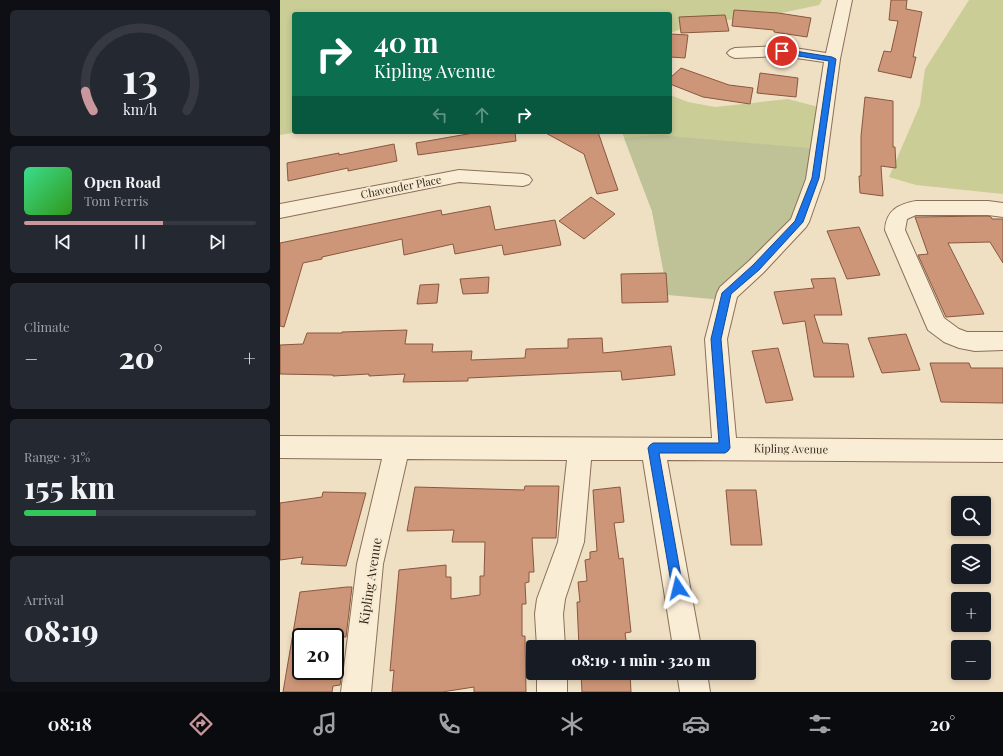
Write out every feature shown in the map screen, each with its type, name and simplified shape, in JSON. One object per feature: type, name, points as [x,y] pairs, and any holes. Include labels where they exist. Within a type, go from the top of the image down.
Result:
[{"type":"street","points":[[725,448],[716,339],[727,293],[756,267],[799,222],[815,178],[832,59],[845,0]]},
{"type":"street","points":[[735,53],[782,51],[832,59]]},
{"type":"street","name":"Chavender Place","points":[[280,211],[459,176],[523,180]]},
{"type":"street","points":[[1003,210],[988,208],[916,208],[906,210],[898,214],[894,222],[895,230],[936,324],[946,334],[958,339],[976,342],[1003,341]]},
{"type":"street","name":"Kipling Avenue","points":[[280,447],[580,449],[725,448],[1003,451]]},
{"type":"street","name":"Kipling Avenue","points":[[356,692],[370,564],[397,447]]},
{"type":"street","points":[[653,448],[687,640]]},
{"type":"street","points":[[551,640],[551,599],[571,542],[580,449]]},
{"type":"street","points":[[552,680],[552,692]]},
{"type":"street","points":[[693,680],[695,692]]},
{"type":"green space","points":[[280,0],[822,0],[819,5],[772,15],[699,23],[672,32],[672,12],[292,12],[292,133],[280,135]]},
{"type":"green space","points":[[969,0],[1003,0],[1003,194],[916,185],[889,177],[920,105],[925,69]]},
{"type":"green space","points":[[672,96],[688,102],[715,107],[788,99],[830,110],[820,149],[668,295],[652,211],[623,134],[672,134]]},
{"type":"green space","points":[[657,135],[820,149],[806,213],[723,300],[668,295],[652,211],[624,138]]},
{"type":"building","points":[[891,0],[907,0],[906,9],[922,12],[913,57],[916,57],[911,78],[878,71],[884,51],[891,52],[898,21],[889,20]]},
{"type":"building","points":[[734,10],[778,13],[811,18],[807,37],[774,32],[774,30],[732,26]]},
{"type":"building","points":[[725,15],[729,31],[681,33],[679,17]]},
{"type":"building","points":[[672,34],[688,35],[685,58],[672,57]]},
{"type":"building","points":[[681,68],[729,85],[753,88],[750,104],[703,97],[672,85],[672,76]]},
{"type":"building","points":[[760,73],[798,78],[796,97],[757,93]]},
{"type":"building","points":[[865,97],[893,101],[893,147],[895,147],[896,168],[881,166],[883,196],[860,193],[859,176],[861,176],[861,136]]},
{"type":"building","points":[[468,134],[515,134],[516,141],[418,155],[416,143]]},
{"type":"building","points":[[548,134],[599,134],[618,190],[597,194],[584,154]]},
{"type":"building","points":[[394,144],[397,161],[348,171],[348,168],[288,181],[287,163],[339,153],[339,155]]},
{"type":"building","points":[[591,197],[615,214],[584,239],[559,221]]},
{"type":"building","points":[[490,206],[495,230],[555,220],[561,245],[504,255],[502,245],[455,254],[453,244],[404,255],[402,239],[322,257],[322,259],[303,263],[284,327],[280,326],[280,243],[441,210],[442,215]]},
{"type":"building","points":[[988,216],[992,219],[1003,219],[1003,263],[990,242],[948,243],[984,314],[946,317],[918,255],[928,254],[915,217]]},
{"type":"building","points":[[859,227],[880,275],[847,279],[827,231]]},
{"type":"building","points":[[666,273],[668,302],[622,303],[621,274]]},
{"type":"building","points":[[489,277],[488,293],[463,294],[460,279]]},
{"type":"building","points":[[835,278],[842,315],[814,315],[823,343],[848,344],[854,377],[814,377],[805,321],[783,324],[774,292],[814,288],[811,279]]},
{"type":"building","points":[[439,284],[437,303],[417,304],[420,285]]},
{"type":"building","points":[[407,330],[405,344],[433,344],[432,352],[472,351],[471,360],[525,358],[526,349],[568,348],[568,339],[602,338],[603,353],[671,346],[675,375],[622,380],[621,371],[468,378],[468,381],[403,382],[405,374],[333,376],[280,374],[280,345],[303,344],[307,333]]},
{"type":"building","points":[[906,334],[920,370],[882,373],[868,338]]},
{"type":"building","points":[[778,348],[793,400],[766,403],[752,351]]},
{"type":"building","points":[[930,363],[969,363],[971,368],[1003,368],[1003,403],[941,402]]},
{"type":"building","points":[[525,486],[559,486],[556,538],[532,538],[534,572],[529,572],[529,582],[525,583],[526,604],[522,604],[522,636],[525,636],[526,692],[474,692],[474,687],[442,692],[392,692],[394,670],[390,671],[399,570],[446,565],[446,577],[451,577],[451,599],[480,595],[480,576],[484,576],[485,542],[452,542],[454,530],[407,531],[415,487],[524,490]]},
{"type":"building","points":[[620,487],[624,522],[614,523],[619,559],[623,558],[631,632],[625,633],[626,640],[579,640],[577,602],[580,602],[578,582],[587,581],[585,560],[590,559],[590,552],[597,551],[593,490]]},
{"type":"building","points":[[726,490],[756,490],[762,545],[731,545]]},
{"type":"building","points":[[323,492],[366,493],[346,566],[301,564],[303,557],[280,560],[280,503],[322,497]]},
{"type":"building","points":[[352,587],[346,637],[344,637],[344,628],[294,628],[300,592]]},
{"type":"building","points":[[292,639],[292,680],[341,680],[340,685],[333,686],[332,692],[283,692]]},
{"type":"building","points":[[581,680],[630,680],[631,692],[582,692]]},
{"type":"route","points":[[678,588],[653,448],[725,448],[716,339],[727,293],[756,267],[799,222],[815,178],[832,59],[782,51]]}]
